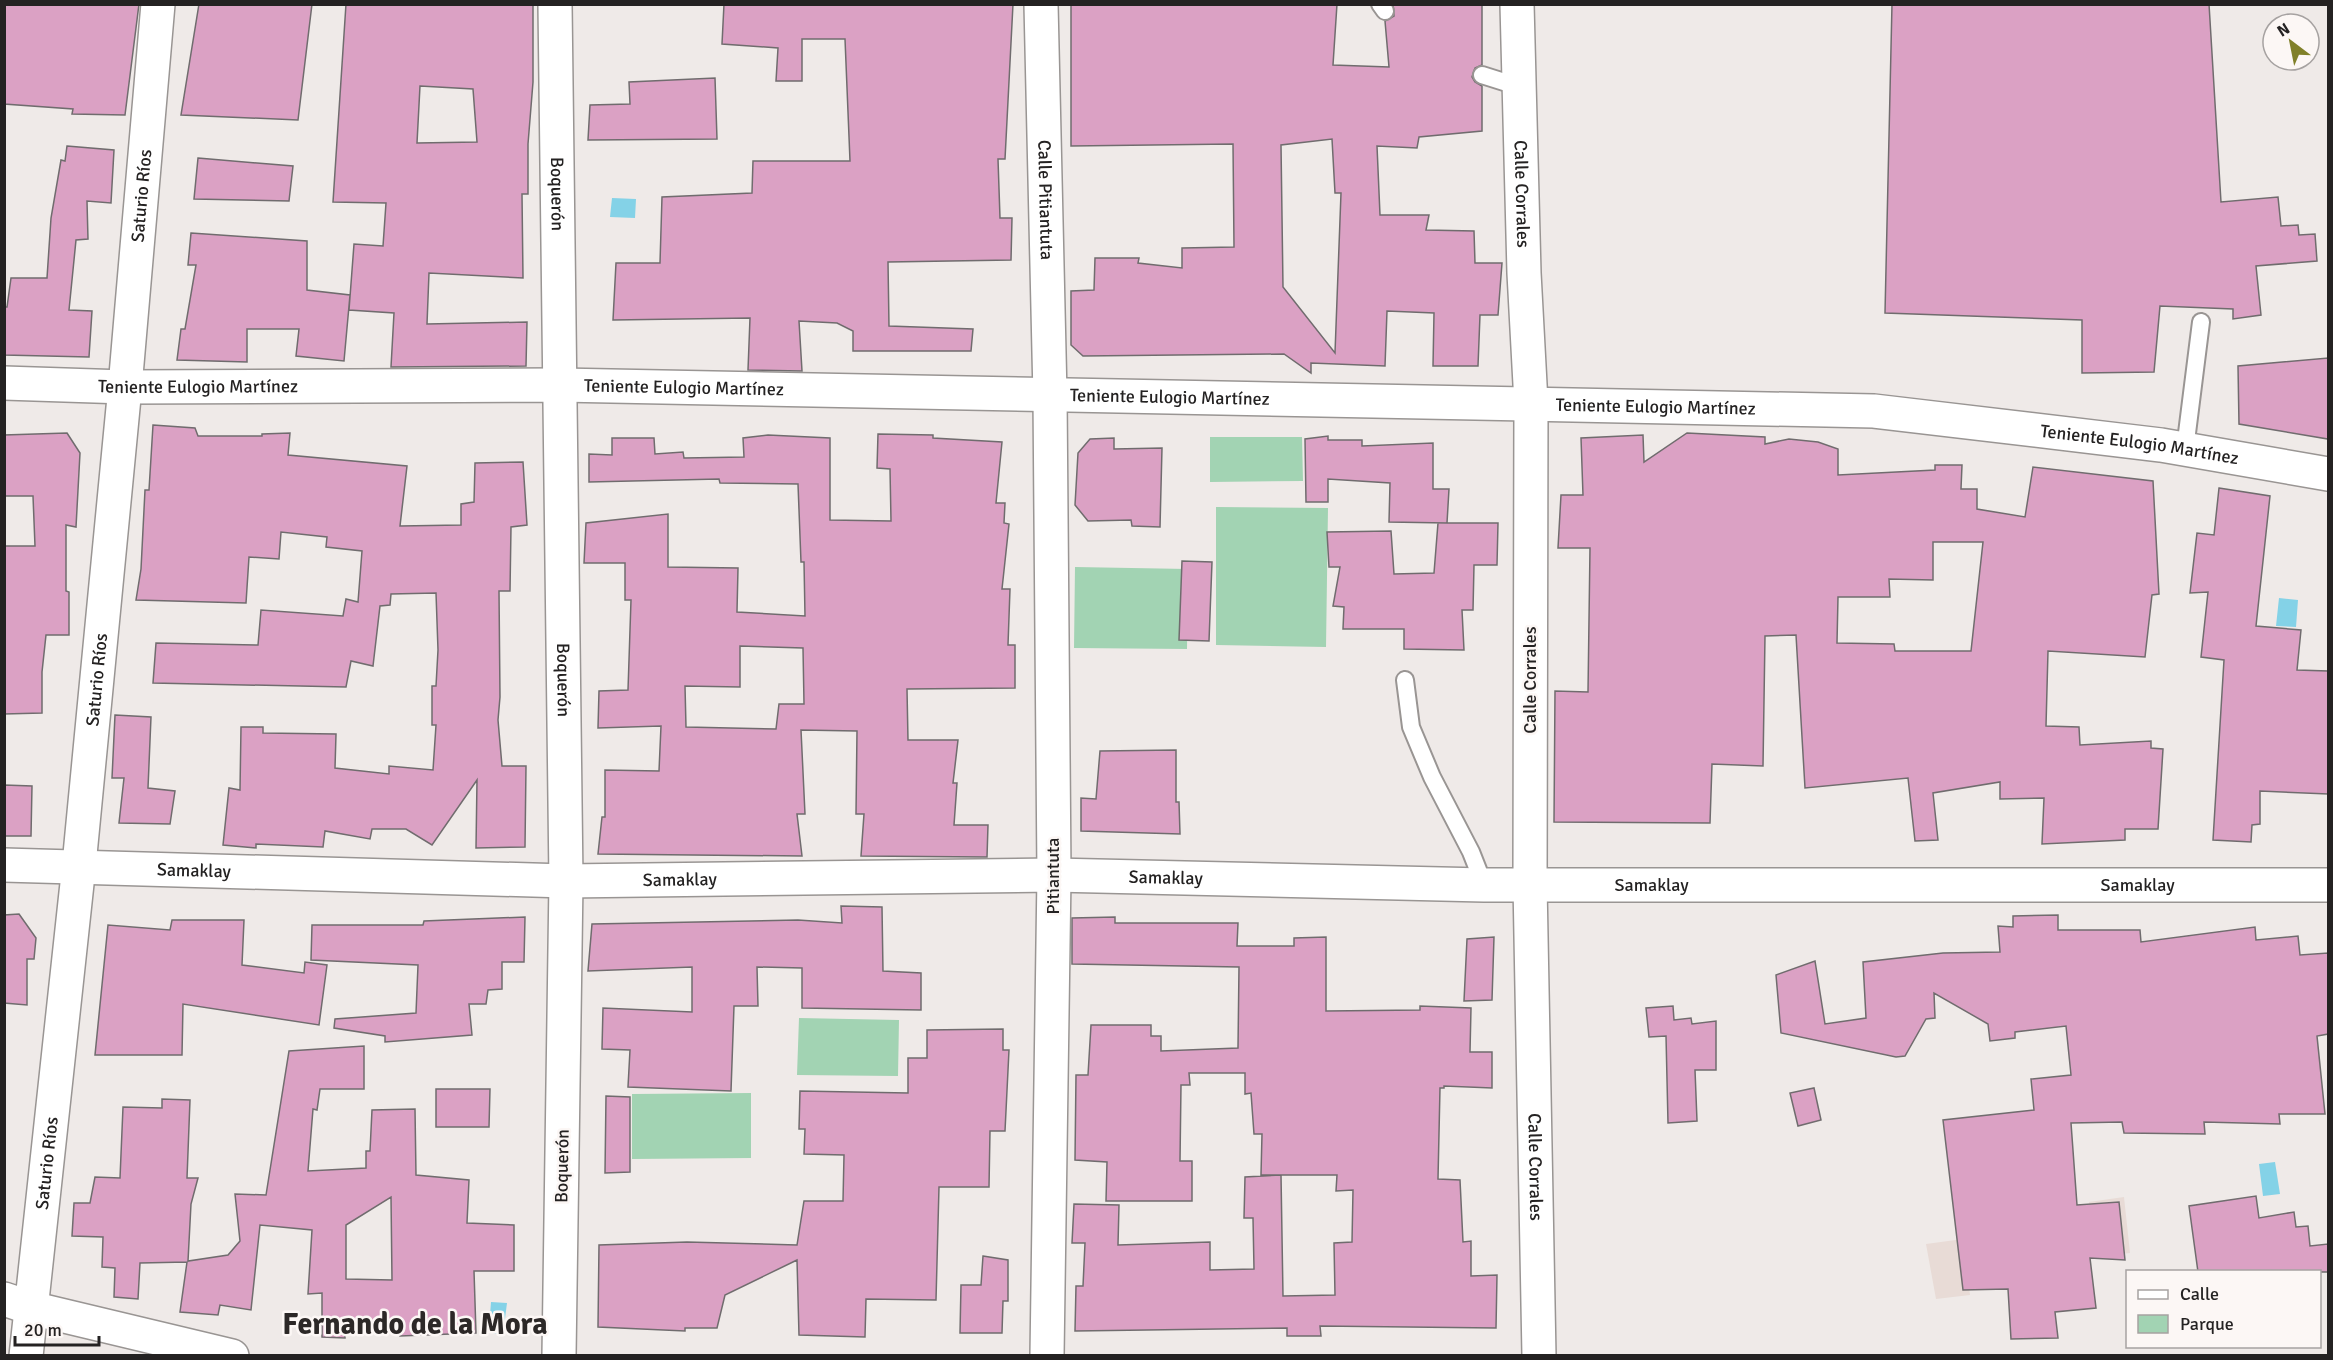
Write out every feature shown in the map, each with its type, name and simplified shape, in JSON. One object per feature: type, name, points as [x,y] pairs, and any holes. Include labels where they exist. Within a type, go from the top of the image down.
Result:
[{"type":"street","name":"Saturio Ríos","points":[[26,1356],[18,1303],[79,865],[125,387],[158,4]]},
{"type":"street","name":"Boquerón","points":[[555,4],[566,881],[559,1356]]},
{"type":"street","name":"Calle Pitiantuta","points":[[1041,4],[1050,396]]},
{"type":"street","name":"Calle Corrales","points":[[1517,4],[1524,273],[1531,404],[1530,884],[1539,1356]]},
{"type":"street","name":"Teniente Eulogio Martínez","points":[[4,383],[125,387],[560,386],[1885,412],[2185,449],[2328,474]]},
{"type":"street","name":"Pitiantuta","points":[[1047,1356],[1054,875],[1050,396]]},
{"type":"street","name":"Samaklay","points":[[4,865],[79,865],[566,881],[1054,875],[1484,885],[2328,885]]},
{"type":"street","points":[[18,1303],[232,1356]]},
{"type":"lane","points":[[1482,75],[1520,87]]},
{"type":"lane","points":[[2185,449],[2201,322]]},
{"type":"lane","points":[[1405,680],[1411,727],[1432,777],[1472,852],[1484,885]]},
{"type":"shaded area","points":[[2124,1197],[2130,1253],[2097,1257],[2089,1202]]},
{"type":"shaded area","points":[[1963,1239],[1970,1295],[1936,1299],[1926,1244]]},
{"type":"green space","points":[[1210,437],[1302,437],[1303,481],[1210,482]]},
{"type":"green space","points":[[1216,507],[1328,508],[1326,647],[1216,645]]},
{"type":"green space","points":[[1075,567],[1188,569],[1187,649],[1074,648]]},
{"type":"green space","points":[[799,1018],[899,1020],[898,1076],[797,1075]]},
{"type":"green space","points":[[751,1093],[751,1158],[632,1159],[632,1094]]},
{"type":"water","points":[[612,198],[636,199],[635,218],[610,217]]},
{"type":"water","points":[[2279,598],[2298,600],[2296,627],[2276,626]]},
{"type":"water","points":[[2275,1162],[2280,1194],[2263,1196],[2259,1164]]},
{"type":"water","points":[[491,1302],[507,1303],[503,1334],[482,1332],[485,1315],[490,1315]]},
{"type":"building","points":[[4,4],[139,4],[125,115],[72,114],[73,109],[4,104]]},
{"type":"building","points":[[199,4],[312,4],[298,120],[181,115]]},
{"type":"building","points":[[346,4],[533,4],[533,82],[528,144],[528,194],[522,194],[523,278],[429,273],[427,324],[527,322],[526,366],[391,367],[394,313],[349,310],[354,244],[383,246],[386,203],[333,202]],"holes":[[[420,86],[473,89],[477,142],[417,143]]]},
{"type":"building","points":[[724,4],[1013,4],[1005,159],[998,159],[1000,218],[1012,218],[1011,260],[888,262],[889,326],[973,329],[971,351],[853,351],[853,331],[837,323],[799,321],[802,371],[748,370],[750,318],[613,320],[616,263],[660,263],[662,197],[752,193],[753,161],[850,161],[845,39],[802,39],[802,81],[776,81],[778,48],[722,44]]},
{"type":"building","points":[[1071,4],[1337,4],[1333,65],[1389,67],[1385,21],[1394,16],[1393,4],[1482,4],[1482,65],[1475,68],[1472,77],[1482,86],[1482,131],[1419,137],[1417,148],[1377,146],[1380,215],[1429,215],[1426,230],[1474,231],[1475,263],[1502,263],[1498,315],[1480,315],[1478,366],[1433,366],[1434,313],[1387,311],[1385,366],[1311,363],[1311,373],[1284,354],[1083,356],[1071,345],[1071,291],[1094,290],[1095,258],[1139,258],[1138,263],[1182,268],[1182,248],[1234,247],[1233,144],[1071,146]],"holes":[[[1332,139],[1335,193],[1341,193],[1335,353],[1283,287],[1281,145]]]},
{"type":"building","points":[[1892,4],[2209,4],[2221,202],[2278,197],[2281,226],[2298,225],[2299,235],[2315,234],[2317,261],[2256,266],[2261,315],[2233,319],[2233,309],[2160,306],[2154,372],[2082,373],[2082,320],[1885,313]]},
{"type":"building","points":[[715,78],[717,139],[588,140],[590,105],[630,104],[629,82]]},
{"type":"building","points":[[67,146],[114,150],[111,203],[87,201],[88,239],[76,240],[69,310],[92,311],[89,357],[4,355],[4,307],[7,307],[11,278],[47,278],[51,218],[61,160],[65,161]]},
{"type":"building","points":[[198,158],[293,166],[289,201],[194,199]]},
{"type":"building","points":[[191,233],[307,241],[307,290],[350,295],[344,361],[296,356],[299,329],[247,329],[247,362],[177,360],[181,329],[185,329],[196,265],[188,265]]},
{"type":"building","points":[[2328,358],[2328,439],[2239,424],[2238,366]]},
{"type":"building","points":[[153,425],[195,428],[198,436],[262,436],[262,434],[290,433],[288,455],[407,466],[400,526],[461,525],[461,504],[474,502],[475,463],[523,462],[527,525],[511,527],[510,591],[499,591],[500,697],[498,720],[502,766],[526,766],[525,847],[476,848],[477,780],[432,845],[406,829],[372,829],[370,839],[325,831],[323,847],[256,844],[256,848],[223,845],[229,788],[240,790],[241,727],[263,727],[263,733],[336,734],[335,768],[389,774],[389,766],[433,770],[436,725],[432,725],[432,686],[436,686],[438,650],[436,593],[391,594],[390,605],[380,606],[373,666],[351,661],[346,687],[153,683],[156,643],[258,645],[261,610],[343,616],[346,599],[358,602],[362,551],[326,547],[327,537],[281,532],[279,559],[249,557],[246,603],[136,600],[141,569],[145,490],[149,490]]},
{"type":"building","points":[[67,433],[80,453],[76,527],[66,525],[69,635],[46,635],[42,672],[42,713],[4,714],[4,546],[35,546],[33,496],[4,496],[4,435]]},
{"type":"building","points":[[1687,433],[1765,437],[1765,444],[1789,439],[1818,442],[1838,449],[1838,475],[1935,470],[1935,465],[1962,465],[1961,489],[1977,489],[1977,509],[2025,517],[2033,467],[2153,481],[2159,594],[2152,595],[2145,657],[2048,651],[2046,726],[2079,727],[2080,745],[2151,741],[2151,748],[2163,749],[2158,829],[2125,829],[2125,840],[2042,844],[2044,798],[2000,799],[2000,782],[1933,793],[1938,840],[1915,841],[1908,778],[1805,788],[1796,635],[1765,636],[1763,766],[1712,764],[1710,823],[1554,822],[1555,691],[1588,692],[1590,548],[1558,548],[1561,495],[1583,495],[1581,438],[1643,435],[1644,462]],"holes":[[[1933,542],[1983,542],[1971,651],[1895,651],[1894,644],[1837,643],[1838,597],[1890,597],[1889,579],[1933,580]]]},
{"type":"building","points":[[878,434],[933,435],[933,438],[1002,442],[996,503],[1005,503],[1004,523],[1009,524],[1002,589],[1010,589],[1008,645],[1015,645],[1015,688],[907,689],[908,740],[958,740],[953,783],[957,783],[954,825],[988,825],[987,857],[861,856],[864,814],[856,814],[857,731],[801,730],[805,814],[797,814],[802,856],[598,854],[602,817],[605,817],[605,770],[659,771],[661,726],[598,728],[599,691],[628,690],[631,600],[625,600],[625,563],[584,563],[586,523],[668,514],[668,567],[738,568],[737,612],[805,616],[804,562],[801,562],[798,484],[720,483],[719,479],[589,482],[589,454],[612,455],[612,438],[654,438],[655,454],[683,452],[684,458],[744,457],[743,438],[768,435],[830,438],[830,520],[891,521],[890,469],[877,468]],"holes":[[[740,646],[803,648],[804,704],[779,704],[776,729],[686,727],[685,686],[740,687]]]},
{"type":"building","points":[[1328,436],[1328,440],[1362,440],[1362,446],[1433,443],[1433,489],[1449,489],[1447,523],[1389,522],[1390,483],[1328,479],[1328,502],[1306,502],[1305,439]]},
{"type":"building","points":[[1114,438],[1114,449],[1162,448],[1160,527],[1132,526],[1131,520],[1088,521],[1075,505],[1078,453],[1090,439]]},
{"type":"building","points":[[2219,488],[2270,496],[2256,626],[2301,630],[2297,670],[2328,671],[2328,794],[2260,791],[2260,824],[2252,825],[2251,842],[2213,840],[2224,660],[2201,657],[2208,592],[2190,593],[2197,533],[2214,535]]},
{"type":"building","points":[[1438,523],[1498,523],[1497,565],[1474,565],[1473,610],[1462,610],[1464,650],[1404,649],[1404,629],[1343,629],[1344,607],[1333,606],[1340,567],[1329,567],[1327,532],[1391,531],[1394,574],[1434,573]]},
{"type":"building","points":[[1182,561],[1212,562],[1209,641],[1179,640]]},
{"type":"building","points":[[115,715],[151,717],[148,788],[175,791],[170,824],[119,823],[124,778],[112,778]]},
{"type":"building","points":[[1176,750],[1176,802],[1179,802],[1180,834],[1081,831],[1081,798],[1096,799],[1100,751]]},
{"type":"building","points":[[4,785],[32,786],[31,836],[4,836]]},
{"type":"building","points":[[841,906],[882,907],[883,971],[921,973],[921,1010],[802,1008],[802,968],[757,967],[758,1006],[734,1006],[731,1091],[628,1087],[630,1050],[602,1049],[603,1008],[692,1012],[692,967],[588,971],[592,924],[798,920],[842,923]]},
{"type":"building","points":[[19,914],[36,938],[34,959],[27,959],[27,1005],[4,1003],[4,915]]},
{"type":"building","points":[[2058,915],[2058,930],[2140,930],[2141,942],[2255,927],[2256,940],[2298,936],[2300,955],[2328,953],[2328,1034],[2317,1036],[2325,1114],[2279,1114],[2280,1124],[2204,1122],[2205,1134],[2124,1133],[2122,1122],[2071,1123],[2077,1205],[2119,1202],[2125,1260],[2090,1258],[2096,1308],[2055,1312],[2058,1338],[2011,1339],[2008,1289],[1963,1290],[1943,1120],[2034,1110],[2031,1079],[2071,1075],[2066,1026],[2015,1032],[2015,1038],[1990,1041],[1988,1024],[1934,993],[1935,1018],[1926,1019],[1905,1056],[1896,1057],[1781,1033],[1776,975],[1815,961],[1825,1024],[1866,1018],[1863,962],[1943,953],[2000,952],[1998,926],[2013,927],[2013,916]]},
{"type":"building","points":[[525,917],[524,962],[502,962],[502,989],[488,990],[486,1004],[469,1004],[472,1035],[385,1042],[385,1036],[334,1028],[335,1019],[416,1013],[418,965],[311,960],[312,925],[423,925],[424,921]]},
{"type":"building","points":[[1115,917],[1115,923],[1238,923],[1237,946],[1294,946],[1294,938],[1326,937],[1326,1011],[1420,1010],[1420,1006],[1471,1008],[1470,1052],[1492,1052],[1492,1088],[1444,1086],[1440,1088],[1438,1179],[1460,1180],[1463,1242],[1471,1241],[1471,1276],[1497,1275],[1496,1328],[1320,1326],[1321,1336],[1287,1336],[1287,1328],[1075,1331],[1076,1286],[1083,1286],[1085,1243],[1072,1243],[1074,1204],[1119,1205],[1118,1245],[1210,1242],[1210,1270],[1254,1269],[1253,1218],[1244,1218],[1245,1177],[1281,1175],[1261,1175],[1262,1134],[1254,1134],[1251,1093],[1245,1094],[1245,1073],[1189,1073],[1190,1085],[1181,1085],[1180,1161],[1192,1161],[1192,1201],[1106,1201],[1107,1162],[1075,1160],[1076,1075],[1088,1075],[1091,1025],[1151,1025],[1151,1036],[1161,1036],[1161,1051],[1238,1048],[1239,967],[1072,964],[1072,918]],"holes":[[[1281,1175],[1337,1175],[1336,1191],[1353,1190],[1352,1242],[1334,1243],[1335,1295],[1283,1296]]]},
{"type":"building","points":[[172,920],[244,920],[242,965],[304,973],[305,962],[327,965],[319,1025],[183,1004],[182,1055],[95,1055],[108,925],[170,930]]},
{"type":"building","points":[[1494,937],[1492,1000],[1464,1001],[1467,939]]},
{"type":"building","points":[[1673,1006],[1674,1020],[1691,1018],[1692,1024],[1716,1021],[1716,1070],[1695,1070],[1697,1121],[1668,1123],[1666,1036],[1649,1037],[1646,1008]]},
{"type":"building","points":[[1003,1029],[1003,1050],[1009,1050],[1005,1131],[990,1131],[989,1187],[939,1187],[936,1300],[866,1299],[865,1337],[799,1335],[797,1260],[725,1295],[717,1328],[685,1328],[685,1331],[598,1327],[599,1245],[687,1242],[797,1245],[804,1201],[843,1201],[844,1155],[804,1154],[805,1129],[799,1129],[800,1091],[908,1093],[908,1058],[927,1058],[927,1030]]},
{"type":"building","points":[[364,1046],[364,1089],[320,1089],[317,1110],[313,1109],[308,1171],[366,1168],[366,1151],[370,1151],[372,1110],[415,1109],[416,1175],[469,1180],[467,1223],[514,1225],[514,1271],[474,1271],[476,1333],[400,1336],[399,1326],[345,1329],[345,1338],[322,1337],[322,1293],[308,1294],[312,1230],[260,1225],[251,1310],[220,1305],[218,1315],[180,1312],[187,1262],[140,1263],[138,1299],[114,1297],[115,1268],[102,1267],[103,1237],[72,1236],[74,1203],[90,1203],[95,1177],[120,1178],[123,1107],[162,1108],[162,1099],[190,1100],[187,1178],[198,1178],[191,1204],[188,1261],[228,1255],[240,1241],[235,1194],[266,1195],[289,1051]],"holes":[[[391,1197],[392,1280],[346,1279],[346,1225]]]},
{"type":"building","points":[[1814,1088],[1821,1120],[1798,1126],[1790,1093]]},
{"type":"building","points":[[436,1089],[490,1089],[489,1127],[436,1127]]},
{"type":"building","points":[[606,1096],[630,1097],[630,1172],[605,1173]]},
{"type":"building","points":[[2256,1196],[2259,1218],[2294,1212],[2296,1227],[2308,1226],[2310,1246],[2328,1244],[2328,1272],[2321,1272],[2321,1270],[2198,1270],[2189,1206]]},
{"type":"building","points":[[983,1256],[1008,1260],[1008,1301],[1003,1301],[1002,1333],[960,1333],[961,1285],[981,1285]]},
{"type":"district","name":"Fernando de la Mora","points":[[415,1324]]}]
